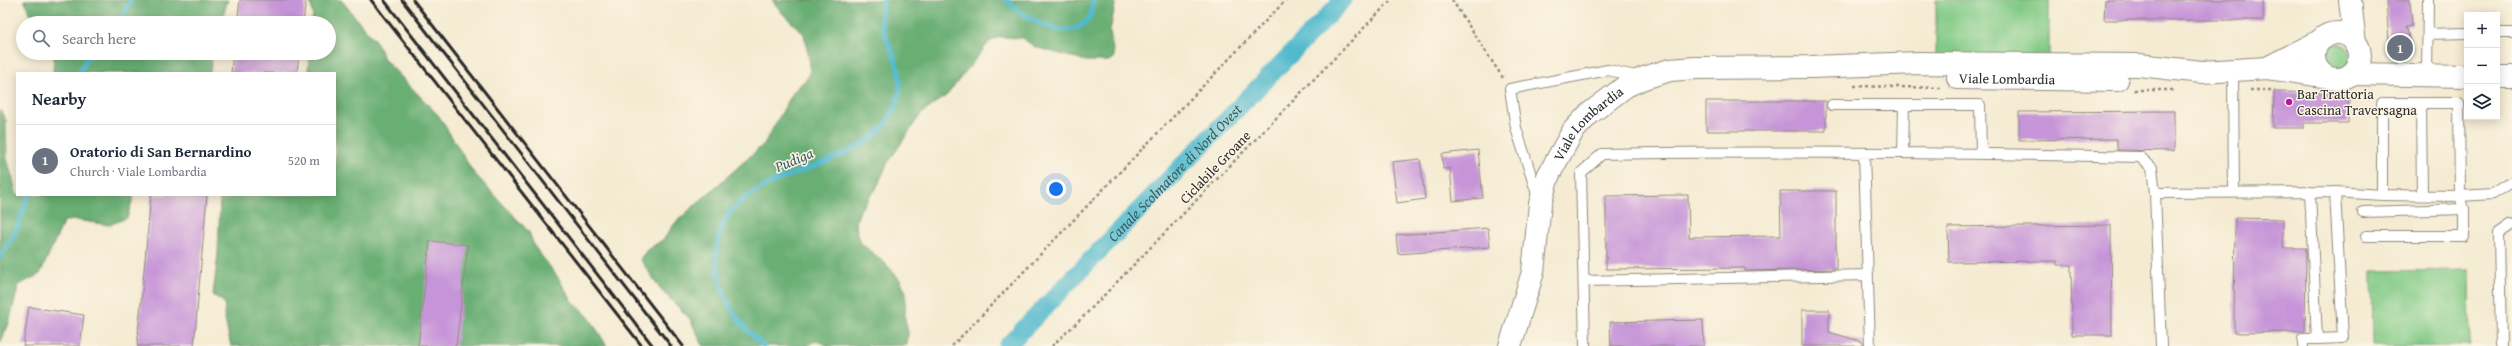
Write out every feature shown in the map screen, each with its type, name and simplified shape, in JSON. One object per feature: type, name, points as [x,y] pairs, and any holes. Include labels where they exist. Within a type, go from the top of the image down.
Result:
[{"type":"street","points":[[2343,0],[2321,39],[2313,57],[2314,64],[2323,76],[2337,80],[2352,74],[2401,73],[2464,76]]},
{"type":"street","points":[[2350,0],[2360,61],[2352,74]]},
{"type":"street","points":[[2321,39],[2341,33],[2401,73]]},
{"type":"street","name":"Viale Lombardia","points":[[2267,68],[2321,39]]},
{"type":"street","name":"Viale Lombardia","points":[[1510,346],[1533,272],[1540,204],[1548,176],[1573,131],[1589,114],[1608,98],[1626,86],[1644,78],[1670,70],[1695,68],[1811,67],[1919,63],[2131,65],[2202,72],[2233,72],[2267,68],[2323,76]]},
{"type":"street","points":[[2500,77],[2512,77]]},
{"type":"lane","points":[[2427,74],[2428,0]]},
{"type":"lane","points":[[2428,34],[2464,33]]},
{"type":"lane","points":[[2500,33],[2512,33]]},
{"type":"lane","points":[[1540,204],[1516,128],[1510,89],[1608,70],[1644,78]]},
{"type":"lane","points":[[2233,72],[2234,192]]},
{"type":"lane","points":[[2366,236],[2464,236],[2464,209],[2460,196],[2459,103],[2382,104],[2382,195]]},
{"type":"lane","points":[[2421,104],[2422,195]]},
{"type":"lane","points":[[1832,106],[1980,106],[1981,154]]},
{"type":"lane","points":[[1903,153],[1904,106]]},
{"type":"lane","points":[[1864,153],[1870,346]]},
{"type":"lane","points":[[1585,346],[1581,173],[1602,154],[1864,153],[2140,157],[2152,168],[2155,193],[2161,346]]},
{"type":"lane","points":[[2155,193],[2335,192],[2382,195],[2460,196],[2493,194],[2512,182]]},
{"type":"lane","points":[[2310,192],[2316,339]]},
{"type":"lane","points":[[2303,346],[2303,339],[2343,338],[2335,192]]},
{"type":"lane","points":[[2363,212],[2464,209]]},
{"type":"lane","points":[[2501,346],[2499,233],[2512,224]]},
{"type":"lane","points":[[1584,281],[1868,275]]},
{"type":"path","points":[[952,346],[1286,0]]},
{"type":"path","name":"Ciclabile Groane","points":[[1052,346],[1082,318],[1390,0]]},
{"type":"path","points":[[1452,0],[1510,89]]},
{"type":"green space","points":[[24,0],[228,0],[223,16],[32,16]]},
{"type":"green space","points":[[310,0],[341,0],[377,43],[384,59],[439,116],[473,172],[529,232],[534,246],[557,276],[572,301],[589,317],[607,346],[231,346],[224,316],[225,303],[213,295],[218,254],[220,196],[336,196],[336,72],[308,72],[309,60],[336,60],[336,16],[313,16]]},
{"type":"green space","points":[[772,0],[1116,0],[1110,31],[1114,57],[1109,61],[1086,61],[1035,47],[1022,38],[1000,37],[989,42],[947,95],[921,114],[887,164],[876,189],[860,210],[856,222],[857,235],[860,242],[886,264],[900,280],[906,292],[905,319],[908,332],[907,345],[827,346],[822,343],[812,342],[808,346],[703,346],[690,319],[661,290],[640,259],[647,250],[664,239],[675,223],[764,144],[794,91],[809,76],[810,63],[804,34],[782,13]]},
{"type":"green space","points":[[1936,0],[2049,0],[2049,57],[1936,56]]},
{"type":"green space","points":[[2337,43],[2347,47],[2351,57],[2347,67],[2337,71],[2327,67],[2323,57],[2327,47]]},
{"type":"green space","points":[[54,60],[212,60],[210,72],[53,72]]},
{"type":"green space","points":[[0,110],[6,120],[7,158],[16,196],[134,196],[127,218],[109,225],[76,220],[64,221],[40,274],[19,285],[8,326],[0,343]]},
{"type":"green space","points":[[2469,270],[2470,346],[2373,346],[2372,271]]},
{"type":"building","points":[[240,0],[306,0],[304,16],[238,16]]},
{"type":"building","points":[[2105,0],[2263,0],[2263,20],[2104,20]]},
{"type":"building","points":[[2386,0],[2410,0],[2412,25],[2406,26],[2412,48],[2406,55],[2390,55]]},
{"type":"building","points":[[232,60],[298,60],[297,72],[231,72]]},
{"type":"building","points":[[2274,92],[2349,93],[2348,123],[2304,123],[2304,128],[2273,128]]},
{"type":"building","points":[[1706,101],[1826,101],[1826,131],[1706,131]]},
{"type":"building","points":[[2174,111],[2174,151],[2117,150],[2117,139],[2019,140],[2019,112]]},
{"type":"building","points":[[1478,150],[1483,198],[1453,201],[1450,168],[1443,169],[1442,154]]},
{"type":"building","points":[[1420,159],[1425,199],[1397,203],[1392,162]]},
{"type":"building","points":[[1780,191],[1836,191],[1836,269],[1745,271],[1745,268],[1606,269],[1606,196],[1688,195],[1689,237],[1781,236]]},
{"type":"building","points":[[151,196],[207,196],[194,346],[137,346]]},
{"type":"building","points":[[2235,218],[2283,219],[2283,248],[2306,248],[2305,332],[2234,333]]},
{"type":"building","points":[[2111,225],[2112,335],[2072,335],[2071,265],[2057,265],[2057,261],[1949,262],[1948,227]]},
{"type":"building","points":[[1488,228],[1490,247],[1398,254],[1396,235]]},
{"type":"building","points":[[430,241],[468,245],[456,346],[418,346]]},
{"type":"building","points":[[29,307],[84,315],[80,346],[23,346]]},
{"type":"building","points":[[1802,310],[1829,310],[1829,332],[1863,342],[1863,346],[1802,346]]},
{"type":"building","points":[[1703,320],[1704,346],[1611,346],[1610,322]]},
{"type":"waterway","points":[[122,16],[131,0]]},
{"type":"waterway","name":"Pudiga","points":[[764,346],[739,320],[732,310],[722,289],[717,265],[720,232],[734,208],[757,190],[846,153],[872,138],[890,117],[898,98],[900,82],[898,67],[883,28],[881,14],[884,0]]},
{"type":"waterway","name":"Pudiga","points":[[1006,0],[1034,21],[1046,26],[1070,30],[1080,26],[1089,18],[1093,0]]},
{"type":"waterway","name":"Canale Scolmatore di Nord Ovest","points":[[1007,346],[1343,0]]},
{"type":"waterway","points":[[80,72],[86,60]]},
{"type":"waterway","points":[[0,257],[14,235],[29,196]]},
{"type":"railway","points":[[371,0],[642,346]]},
{"type":"railway","points":[[384,0],[653,346]]},
{"type":"railway","points":[[402,0],[671,346]]},
{"type":"railway","points":[[413,0],[683,346]]},
{"type":"place","name":"Oratorio di San Bernardino","points":[[2400,48]]},
{"type":"place","name":"Bar Trattoria Cascina Traversagna","points":[[2289,102]]}]
